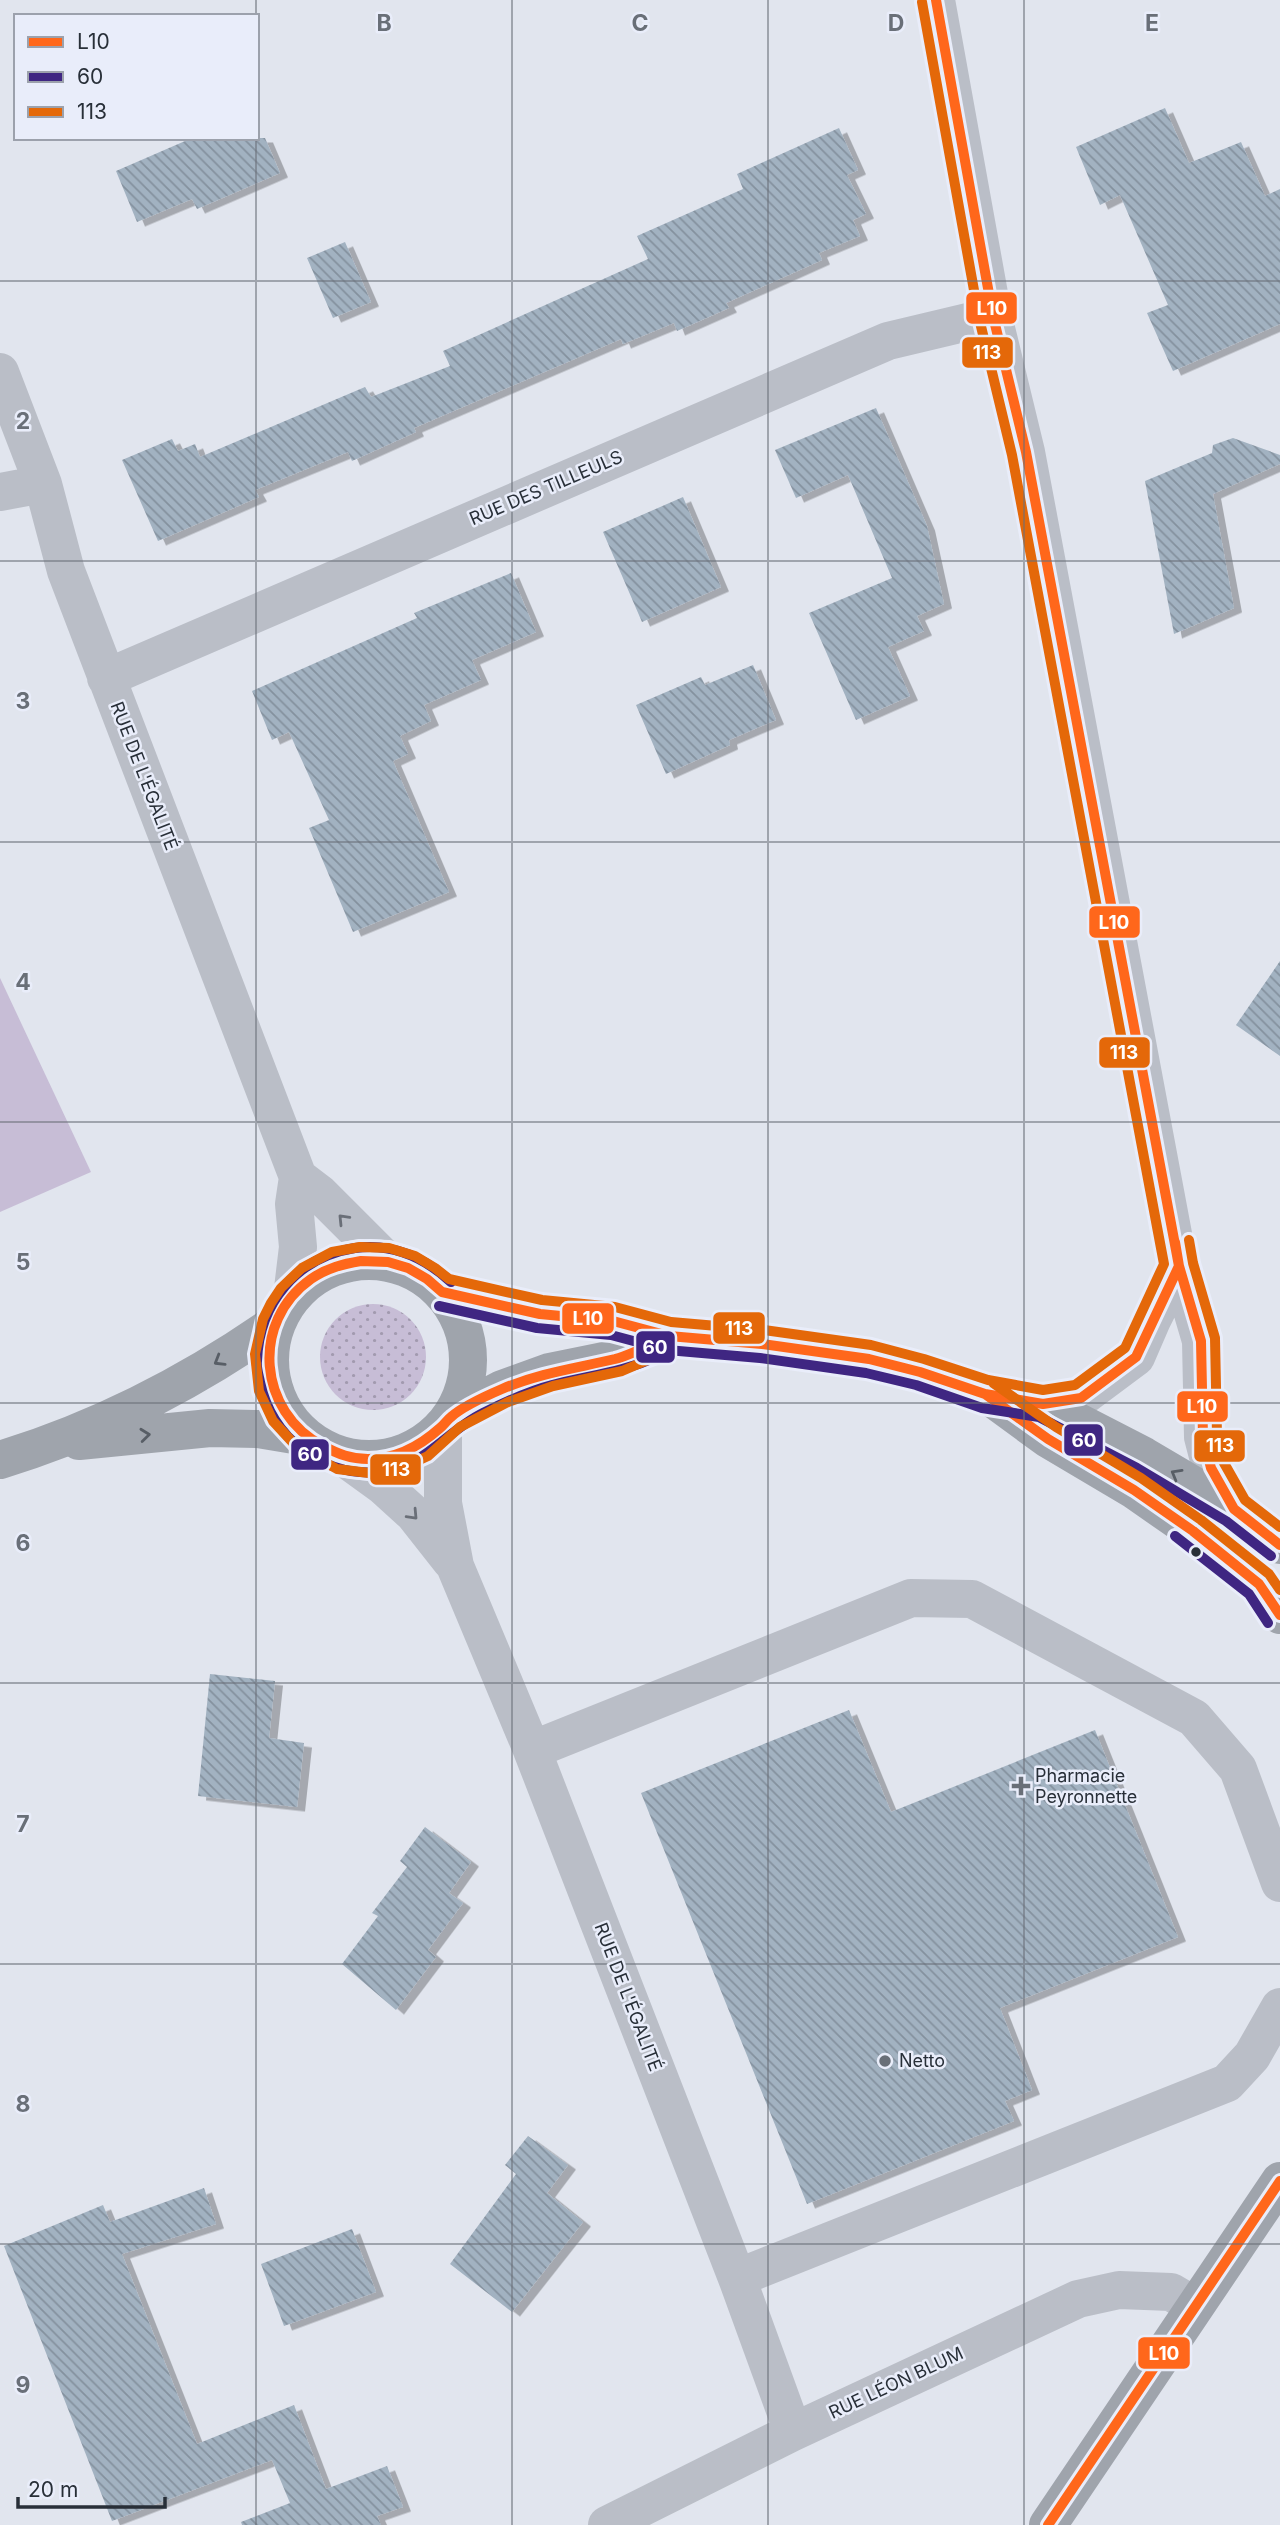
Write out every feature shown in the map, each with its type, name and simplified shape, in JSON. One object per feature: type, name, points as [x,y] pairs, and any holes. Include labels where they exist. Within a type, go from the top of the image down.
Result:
[{"type":"main road","points":[[0,1460],[53,1444],[194,1376],[284,1310],[312,1279],[335,1266],[361,1261],[388,1262],[408,1268],[442,1292],[458,1314],[466,1340],[468,1366],[463,1392],[447,1421]]},
{"type":"main road","points":[[442,1292],[540,1314],[613,1321],[669,1336],[762,1344],[869,1359],[920,1371],[985,1394],[1043,1404],[1144,1455],[1234,1508],[1280,1545]]},
{"type":"main road","points":[[284,1310],[269,1354],[272,1385],[285,1414],[306,1437]]},
{"type":"main road","points":[[53,1444],[210,1428],[258,1429],[306,1437],[342,1455],[369,1459],[397,1455],[421,1444],[447,1421],[502,1389],[549,1371],[618,1358],[669,1336]]},
{"type":"main road","points":[[985,1394],[1048,1439],[1134,1490],[1193,1531],[1259,1584],[1280,1615]]},
{"type":"main road","points":[[1048,2525],[1280,2181]]},
{"type":"street","points":[[936,0],[993,316],[1026,452],[1180,1266],[1201,1340],[1203,1437],[1211,1468],[1234,1508]]},
{"type":"street","name":"RUE DES TILLEULS","points":[[106,678],[888,341],[993,316]]},
{"type":"street","name":"RUE DE L'ÉGALITÉ","points":[[0,372],[43,484],[66,571],[298,1177],[294,1204],[298,1247],[284,1310]]},
{"type":"street","points":[[0,492],[43,484]]},
{"type":"street","name":"RUE DE L'ÉGALITÉ","points":[[298,1177],[318,1193],[388,1262]]},
{"type":"street","points":[[1043,1404],[1081,1398],[1136,1357],[1180,1266]]},
{"type":"street","name":"RUE DE L'ÉGALITÉ","points":[[447,1421],[443,1503],[455,1566],[531,1750],[737,2278],[793,2432]]},
{"type":"street","name":"RUE DE L'ÉGALITÉ","points":[[342,1455],[382,1485],[414,1514],[455,1566]]},
{"type":"street","points":[[531,1750],[911,1598],[972,1599],[1194,1718],[1238,1769],[1280,1883]]},
{"type":"street","points":[[737,2278],[1227,2083],[1252,2056],[1280,2007]]},
{"type":"street","name":"RUE LÉON BLUM","points":[[607,2525],[793,2432],[1078,2299],[1119,2290],[1171,2292],[1195,2306]]},
{"type":"shaded area","points":[[0,978],[91,1172],[0,1212]]},
{"type":"shaded area","points":[[373,1304],[393,1308],[411,1319],[422,1337],[426,1357],[422,1377],[411,1395],[393,1406],[373,1410],[353,1406],[335,1395],[324,1377],[320,1357],[324,1337],[335,1319],[353,1308]]},
{"type":"building","points":[[1165,108],[1189,163],[1241,142],[1265,196],[1280,189],[1280,324],[1173,371],[1147,313],[1168,305],[1120,195],[1100,205],[1076,147]]},
{"type":"building","points":[[839,128],[858,170],[847,175],[866,214],[853,220],[860,236],[819,253],[822,260],[726,303],[729,308],[677,331],[674,323],[623,344],[621,339],[414,428],[416,432],[352,461],[348,452],[255,490],[259,497],[158,541],[122,460],[172,439],[178,451],[195,444],[200,457],[365,387],[371,397],[450,366],[443,351],[648,259],[637,236],[743,189],[737,174]]},
{"type":"building","points":[[265,138],[280,173],[197,209],[192,199],[137,222],[116,171],[187,140]]},
{"type":"building","points":[[345,242],[371,302],[333,318],[307,258]]},
{"type":"building","points":[[876,408],[927,526],[944,604],[917,616],[924,631],[888,647],[910,696],[856,720],[809,613],[892,578],[848,475],[796,498],[775,450]]},
{"type":"building","points":[[1233,438],[1280,455],[1280,464],[1213,494],[1234,608],[1174,634],[1145,481],[1212,453],[1213,445]]},
{"type":"building","points":[[683,497],[721,587],[642,622],[603,532]]},
{"type":"building","points":[[511,573],[536,632],[472,660],[481,680],[424,705],[431,721],[400,736],[408,754],[393,761],[449,892],[353,932],[309,828],[329,820],[289,732],[272,740],[252,691],[417,618],[414,613]]},
{"type":"building","points":[[753,665],[776,720],[729,740],[730,745],[666,774],[636,705],[701,677],[705,685]]},
{"type":"building","points":[[1280,961],[1280,1056],[1236,1025]]},
{"type":"building","points":[[210,1674],[275,1681],[269,1738],[304,1743],[297,1807],[198,1796]]},
{"type":"building","points":[[849,1710],[891,1812],[1095,1730],[1178,1937],[1000,2008],[1032,2090],[1005,2101],[1014,2121],[807,2204],[641,1793]]},
{"type":"building","points":[[425,1827],[471,1862],[449,1893],[463,1903],[428,1950],[436,1957],[396,2010],[342,1964],[378,1916],[372,1913],[407,1867],[400,1861]]},
{"type":"building","points":[[528,2136],[568,2165],[547,2193],[583,2222],[512,2312],[450,2264],[516,2174],[505,2165]]},
{"type":"building","points":[[204,2188],[216,2224],[122,2254],[197,2444],[294,2405],[326,2489],[387,2466],[403,2507],[377,2516],[381,2525],[242,2525],[241,2522],[290,2503],[272,2460],[112,2521],[4,2246],[103,2205],[110,2222]]},
{"type":"building","points":[[352,2229],[376,2292],[284,2326],[261,2264]]},
{"type":"transit line","name":"L10","points":[[669,1336],[762,1344],[869,1359],[920,1372],[985,1394],[1043,1404],[1081,1398],[1136,1357],[1179,1266],[1026,452],[993,316],[936,0]]},
{"type":"transit line","name":"113","points":[[671,1350],[622,1371],[553,1386],[508,1402],[460,1427],[428,1456],[400,1469],[369,1473],[337,1469],[296,1446],[273,1421],[259,1391],[255,1354],[263,1319],[271,1303],[281,1288],[302,1268],[332,1252],[360,1247],[389,1248],[415,1256],[449,1279],[542,1300],[615,1307],[671,1322],[764,1330],[871,1345],[988,1380],[1043,1390],[1075,1385],[1125,1348],[1164,1264],[1012,455],[979,318],[922,2]]},
{"type":"transit line","name":"113","points":[[1189,1240],[1215,1338],[1217,1435],[1224,1463],[1245,1500],[1280,1527]]},
{"type":"transit line","name":"L10","points":[[1175,1242],[1179,1266],[1201,1341],[1203,1437],[1211,1468],[1234,1509],[1280,1545]]},
{"type":"transit line","name":"60","points":[[451,1282],[419,1259],[395,1250],[369,1247],[334,1253],[299,1272],[285,1286],[265,1320],[259,1340],[257,1364],[266,1402],[288,1436],[303,1450],[338,1468],[359,1472],[396,1469],[422,1456],[483,1413],[517,1397],[552,1385],[632,1366],[659,1356]]},
{"type":"transit line","name":"L10","points":[[361,1261],[388,1262],[408,1268],[442,1292],[540,1314],[613,1321],[669,1336],[622,1357],[544,1375],[502,1389],[462,1409],[424,1440],[398,1454],[378,1458],[350,1457],[323,1446],[301,1431],[285,1412],[275,1390],[270,1366],[271,1342],[278,1318],[291,1297],[323,1272],[361,1261]]},
{"type":"transit line","name":"60","points":[[439,1306],[537,1328],[611,1335],[667,1350],[760,1358],[866,1373],[916,1385],[982,1408],[1039,1417],[1137,1468],[1226,1521],[1271,1556]]},
{"type":"transit line","name":"113","points":[[993,1383],[1201,1520],[1269,1574],[1280,1590]]},
{"type":"transit line","name":"L10","points":[[985,1394],[1048,1439],[1134,1490],[1193,1531],[1259,1584],[1280,1615]]},
{"type":"transit line","name":"60","points":[[1175,1536],[1249,1594],[1268,1623]]},
{"type":"transit line","name":"L10","points":[[1048,2525],[1280,2181]]},
{"type":"place","name":"Pharmacie Peyronnette","points":[[1021,1786]]},
{"type":"place","name":"Netto","points":[[885,2061]]}]
